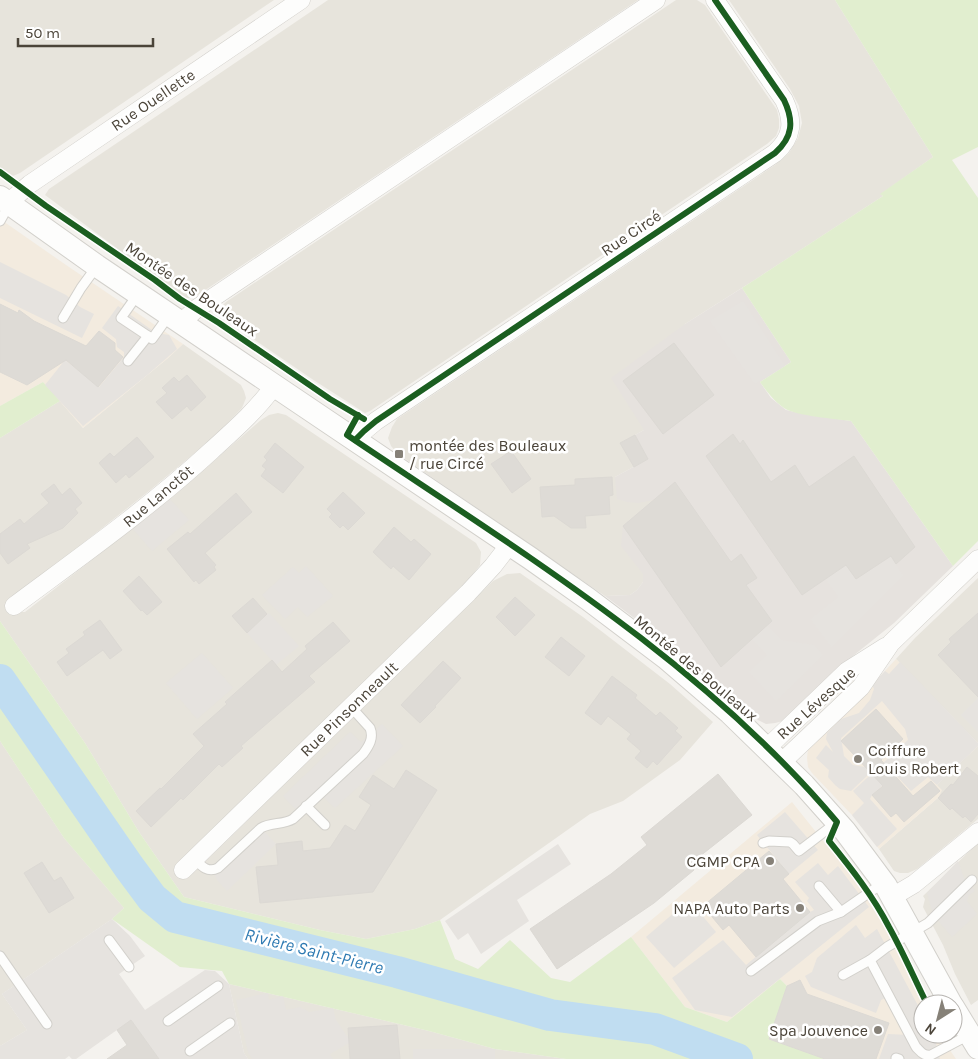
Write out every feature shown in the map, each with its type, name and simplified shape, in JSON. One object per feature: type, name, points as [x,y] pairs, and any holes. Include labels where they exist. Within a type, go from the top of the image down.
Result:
[{"type":"street","name":"Rue Ouellette","points":[[3,207],[30,184],[301,0]]},
{"type":"street","points":[[175,319],[190,314],[656,0]]},
{"type":"street","name":"Rue Circé","points":[[355,440],[376,421],[782,147],[787,138],[791,120],[784,100],[715,0]]},
{"type":"street","name":"Montée des Bouleaux","points":[[3,207],[97,266],[510,544],[588,598],[666,658],[775,755],[837,822],[865,857],[887,890],[946,994]]},
{"type":"street","name":"Rue Lanctôt","points":[[14,606],[114,532],[181,478],[252,413],[274,386]]},
{"type":"street","name":"Rue Pinsonneault","points":[[189,865],[468,593],[510,544]]},
{"type":"street","name":"Rue Lévesque","points":[[775,755],[847,671],[891,643],[978,559]]},
{"type":"street","points":[[887,890],[914,884],[978,832]]},
{"type":"street","name":"Montée des Bouleaux","points":[[963,1021],[975,1038]]},
{"type":"lane","points":[[63,318],[97,266]]},
{"type":"lane","points":[[138,294],[121,318],[152,339],[175,319]]},
{"type":"lane","points":[[128,361],[148,336]]},
{"type":"lane","points":[[189,865],[208,870],[218,868],[261,828],[266,825],[288,821],[363,754],[372,739],[372,732],[351,708]]},
{"type":"lane","points":[[306,806],[325,825]]},
{"type":"lane","points":[[763,843],[769,841],[790,842],[799,851],[837,822]]},
{"type":"lane","points":[[843,975],[928,924],[972,880]]},
{"type":"lane","points":[[819,886],[841,912]]},
{"type":"lane","points":[[751,972],[818,921],[887,890]]},
{"type":"lane","points":[[108,940],[129,967]]},
{"type":"lane","points":[[0,956],[47,1024]]},
{"type":"lane","points":[[870,960],[922,1057],[975,1038]]},
{"type":"lane","points":[[168,1021],[218,986]]},
{"type":"lane","points":[[190,1051],[230,1023]]},
{"type":"shaded area","points":[[0,0],[274,0],[13,176],[0,167]]},
{"type":"shaded area","points":[[328,0],[638,0],[191,298],[184,298],[45,195],[49,189]]},
{"type":"shaded area","points":[[676,0],[697,0],[705,5],[777,110],[779,128],[776,136],[767,144],[365,413],[218,315],[218,311],[226,302]]},
{"type":"shaded area","points":[[729,0],[835,0],[933,157],[881,194],[883,196],[685,324],[644,430],[635,435],[648,459],[615,477],[654,499],[643,582],[630,595],[605,596],[398,454],[391,446],[388,438],[397,419],[775,165],[789,153],[798,138],[802,123],[799,106],[790,89]]},
{"type":"shaded area","points":[[0,219],[183,344],[83,428],[43,382],[0,406]]},
{"type":"shaded area","points":[[0,262],[66,295],[80,307],[94,314],[82,338],[0,298]]},
{"type":"shaded area","points":[[742,288],[791,362],[760,382],[771,398],[786,410],[851,421],[953,566],[894,623],[838,668],[783,721],[766,724],[758,720],[670,645],[605,596],[630,595],[643,582],[643,574],[621,546],[623,526],[653,500],[638,503],[617,499],[615,477],[648,459],[635,435],[644,430],[611,378],[685,324]]},
{"type":"shaded area","points":[[743,301],[785,366],[755,384],[710,321]]},
{"type":"shaded area","points":[[118,306],[156,333],[169,335],[177,349],[83,426],[45,385],[65,360],[99,387],[124,357],[124,352],[117,347],[116,339],[102,328]]},
{"type":"shaded area","points":[[183,344],[241,385],[246,398],[242,408],[214,437],[16,596],[21,612],[25,612],[169,500],[261,420],[269,415],[278,413],[286,415],[476,543],[481,552],[480,565],[469,579],[185,858],[194,870],[210,857],[493,581],[507,574],[520,573],[583,617],[670,684],[713,722],[680,760],[623,801],[590,814],[440,920],[415,929],[366,939],[320,930],[184,897],[139,832],[85,743],[0,621],[0,438],[60,401],[83,428]]},
{"type":"shaded area","points":[[169,498],[189,520],[152,551],[133,529]]},
{"type":"shaded area","points":[[821,527],[856,579],[891,556],[903,575],[831,647],[810,619],[838,597],[825,579]]},
{"type":"shaded area","points":[[306,566],[333,596],[307,617],[298,607],[285,619],[262,595],[293,567],[299,573]]},
{"type":"shaded area","points":[[978,578],[978,743],[896,659],[915,638]]},
{"type":"shaded area","points":[[269,613],[299,646],[276,665],[247,633]]},
{"type":"shaded area","points":[[767,625],[782,640],[814,645],[823,655],[776,701],[749,672],[767,655],[752,639]]},
{"type":"shaded area","points":[[202,653],[233,688],[197,719],[166,683]]},
{"type":"shaded area","points":[[896,659],[978,743],[978,746],[937,785],[942,790],[939,797],[879,849],[852,815],[812,773],[808,767],[807,758],[808,748]]},
{"type":"shaded area","points":[[900,662],[978,743],[978,746],[937,785],[928,777],[911,791],[895,774],[872,795],[870,799],[897,829],[877,847],[852,815],[864,803],[853,791],[908,740],[905,729],[882,701],[841,738],[844,756],[853,765],[865,767],[870,773],[851,791],[840,789],[835,785],[828,777],[829,770],[816,758],[826,745],[833,752],[826,739],[827,733],[841,719],[859,713],[870,700],[874,689],[872,685],[885,671],[889,674]]},
{"type":"shaded area","points":[[978,698],[978,732],[961,715]]},
{"type":"shaded area","points":[[382,724],[403,746],[335,808],[320,794],[299,813],[283,796],[350,732],[361,742]]},
{"type":"shaded area","points":[[0,741],[64,838],[124,908],[112,919],[2,994],[27,1030],[0,1046]]},
{"type":"shaded area","points":[[978,746],[978,819],[917,869],[908,873],[894,871],[879,849],[939,797],[937,785]]},
{"type":"shaded area","points":[[792,802],[860,887],[896,946],[918,994],[913,994],[913,1044],[946,1044],[956,1059],[825,1059],[769,1039],[787,986],[780,979],[727,1022],[685,1007],[631,937]]},
{"type":"shaded area","points":[[785,812],[818,850],[789,874],[757,835]]},
{"type":"shaded area","points":[[261,828],[276,844],[227,891],[217,880],[213,871]]},
{"type":"shaded area","points":[[978,843],[978,1000],[971,1005],[923,907],[925,899],[923,896]]},
{"type":"shaded area","points":[[558,844],[571,864],[517,900],[529,921],[481,954],[468,933],[458,940],[445,921]]},
{"type":"shaded area","points":[[958,861],[964,878],[975,891],[969,895],[967,901],[977,914],[952,937],[935,917],[927,893]]},
{"type":"shaded area","points":[[818,863],[828,875],[838,866],[869,907],[732,1017],[695,1010],[672,978],[723,940],[746,965],[814,910],[807,901],[809,898],[795,882]]},
{"type":"shaded area","points":[[689,900],[716,932],[674,968],[646,937]]},
{"type":"shaded area","points":[[112,919],[130,936],[145,956],[119,974],[145,1010],[205,970],[215,971],[229,984],[244,1053],[248,1059],[159,1059],[131,1020],[76,1059],[72,1059],[69,1056],[65,1059],[0,1059],[0,1046],[27,1030],[2,994]]},
{"type":"shaded area","points":[[856,925],[865,938],[877,929],[913,996],[913,1044],[936,1044],[940,1059],[879,1059],[888,1034],[909,1035],[889,996],[881,1000],[876,1013],[811,987],[805,976],[812,972],[817,958]]},
{"type":"shaded area","points":[[229,984],[429,1031],[495,1049],[566,1059],[248,1059],[244,1053]]},
{"type":"shaded area","points":[[268,993],[269,1000],[283,996],[286,1010],[300,1007],[309,1012],[333,1008],[336,1020],[349,1039],[349,1043],[330,1054],[333,1059],[252,1059],[248,1052],[236,1000]]},
{"type":"shaded area","points":[[413,1049],[495,1049],[495,1059],[413,1059]]},
{"type":"green space","points":[[835,0],[978,0],[978,147],[952,160],[978,198],[978,541],[953,566],[851,421],[816,417],[790,411],[774,399],[760,382],[791,362],[742,288],[883,196],[880,194],[933,157]]},
{"type":"green space","points":[[43,382],[60,401],[0,438],[0,406]]},
{"type":"green space","points":[[0,621],[85,743],[139,832],[184,897],[320,930],[366,939],[415,929],[440,920],[455,959],[478,969],[510,940],[551,978],[570,982],[631,937],[685,1007],[727,1022],[780,979],[787,986],[769,1039],[825,1059],[566,1059],[495,1049],[429,1031],[229,984],[222,971],[180,967],[112,919],[124,908],[64,838],[0,741]]},
{"type":"building","points":[[0,304],[18,313],[19,310],[34,321],[86,346],[99,331],[115,343],[115,350],[123,357],[98,387],[66,360],[27,385],[0,372]]},
{"type":"building","points":[[674,343],[714,395],[663,434],[623,381]]},
{"type":"building","points":[[187,375],[206,397],[191,411],[187,406],[172,419],[156,402],[167,393],[162,388],[174,377],[179,382]]},
{"type":"building","points":[[733,434],[740,444],[743,440],[771,482],[795,465],[809,487],[854,456],[915,547],[896,564],[891,556],[856,579],[846,565],[802,595],[706,456]]},
{"type":"building","points":[[635,435],[648,459],[634,467],[620,443]]},
{"type":"building","points":[[137,437],[154,457],[129,478],[126,474],[116,483],[99,463],[110,453],[114,457]]},
{"type":"building","points":[[275,443],[304,467],[283,493],[261,476],[266,469],[262,466],[267,460],[264,457]]},
{"type":"building","points":[[511,451],[531,479],[512,493],[491,464]]},
{"type":"building","points":[[612,477],[613,495],[609,496],[610,514],[585,516],[586,528],[571,528],[554,516],[542,517],[540,487],[575,485],[575,479]]},
{"type":"building","points":[[675,482],[731,562],[741,554],[757,578],[746,585],[772,621],[721,667],[623,526]]},
{"type":"building","points":[[54,484],[62,495],[70,488],[82,503],[75,509],[78,513],[63,528],[27,544],[30,548],[8,564],[0,553],[0,534],[20,519],[24,524],[49,503],[41,494]]},
{"type":"building","points":[[343,492],[365,513],[348,530],[343,525],[340,528],[329,517],[332,514],[327,509]]},
{"type":"building","points":[[236,493],[252,512],[205,553],[216,565],[214,567],[216,570],[199,584],[196,580],[194,582],[167,549],[188,532],[190,534]]},
{"type":"building","points":[[394,527],[411,542],[414,539],[431,554],[409,580],[393,566],[391,569],[373,552]]},
{"type":"building","points":[[139,576],[162,602],[147,615],[123,591]]},
{"type":"building","points":[[515,597],[535,615],[515,636],[496,617]]},
{"type":"building","points":[[253,598],[267,614],[247,633],[232,616]]},
{"type":"building","points":[[978,613],[978,697],[938,655],[951,642],[949,639]]},
{"type":"building","points":[[100,620],[122,650],[110,659],[103,650],[67,676],[57,662],[69,653],[66,649],[85,635],[83,632]]},
{"type":"building","points":[[333,622],[350,641],[309,676],[315,682],[241,746],[243,748],[222,767],[219,764],[183,800],[181,798],[151,827],[136,811],[204,746],[193,734],[272,660],[282,672],[307,649],[305,646]]},
{"type":"building","points":[[561,637],[585,656],[569,676],[545,657]]},
{"type":"building","points":[[443,661],[461,678],[420,723],[401,705]]},
{"type":"building","points":[[612,676],[637,695],[635,698],[656,716],[660,712],[678,728],[675,731],[682,737],[657,765],[653,761],[647,768],[635,758],[641,751],[627,739],[631,734],[608,716],[601,725],[585,713]]},
{"type":"building","points":[[876,709],[903,739],[881,760],[913,796],[931,781],[940,791],[904,822],[896,813],[891,817],[872,795],[883,786],[841,741]]},
{"type":"building","points":[[967,767],[978,776],[978,814],[971,822],[965,816],[963,818],[952,808],[950,810],[938,798],[951,784],[953,785]]},
{"type":"building","points":[[406,770],[437,790],[373,892],[260,903],[256,867],[278,865],[276,844],[302,841],[303,851],[330,848],[345,825],[355,831],[371,805],[359,797],[373,775],[394,789]]},
{"type":"building","points":[[718,774],[752,815],[690,864],[694,870],[654,903],[557,969],[530,929],[611,874],[647,845],[641,837]]},
{"type":"building","points":[[769,851],[789,874],[783,879],[810,912],[756,957],[729,925],[723,930],[703,906]]},
{"type":"building","points":[[42,862],[54,881],[61,877],[74,898],[49,913],[24,873]]},
{"type":"building","points":[[800,980],[807,994],[889,1023],[876,1059],[825,1059],[769,1039],[787,986]]},
{"type":"building","points":[[131,1020],[159,1059],[107,1059],[127,1045],[117,1030]]},
{"type":"building","points":[[397,1025],[400,1059],[350,1059],[348,1028]]},
{"type":"waterway","name":"Rivière Saint-Pierre","points":[[0,680],[129,867],[152,898],[175,917],[397,972],[550,1015],[655,1029],[737,1059]]},
{"type":"cycle path","points":[[355,440],[376,421],[775,153],[781,147],[790,128],[789,115],[784,100],[715,0]]},
{"type":"cycle path","points":[[0,172],[180,299],[219,323],[330,399],[364,419]]},
{"type":"cycle path","points":[[358,415],[347,435],[542,566],[606,612],[668,659],[728,710],[784,764],[837,822],[829,841],[876,904],[922,994]]},
{"type":"place","name":"montée des Bouleaux / rue Circé","points":[[399,454]]},
{"type":"place","name":"Coiffure Louis Robert","points":[[858,759]]},
{"type":"place","name":"CGMP CPA","points":[[770,861]]},
{"type":"place","name":"NAPA Auto Parts","points":[[800,908]]},
{"type":"place","name":"Spa Jouvence","points":[[878,1030]]}]
